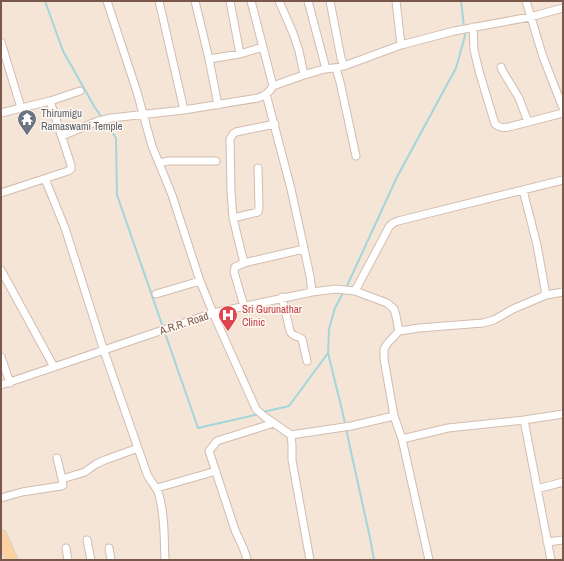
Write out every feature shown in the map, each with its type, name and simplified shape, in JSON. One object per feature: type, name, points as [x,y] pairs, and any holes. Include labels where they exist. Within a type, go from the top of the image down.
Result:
[{"type":"main road","points":[[2,540],[12,560]]},
{"type":"street","points":[[107,1],[144,115],[152,146],[174,201],[200,281],[256,409],[274,424],[291,435],[351,426],[394,416]]},
{"type":"street","points":[[159,1],[184,110]]},
{"type":"street","points":[[196,1],[218,105]]},
{"type":"street","points":[[230,1],[240,54]]},
{"type":"street","points":[[251,1],[273,86]]},
{"type":"street","points":[[279,1],[293,33],[299,51],[304,75]]},
{"type":"street","points":[[308,1],[326,69]]},
{"type":"street","points":[[330,1],[341,58],[340,82],[356,156]]},
{"type":"street","points":[[396,1],[401,45]]},
{"type":"street","points":[[526,1],[544,58],[563,108]]},
{"type":"street","points":[[62,136],[98,121],[111,118],[184,110],[258,98],[270,91],[273,86],[304,75],[340,67],[401,45],[471,27],[530,17],[563,8]]},
{"type":"street","points":[[471,27],[479,71],[495,124],[504,128],[563,113]]},
{"type":"street","points":[[1,42],[21,108]]},
{"type":"street","points":[[209,59],[240,54],[262,47]]},
{"type":"street","points":[[501,67],[519,98],[528,122]]},
{"type":"street","points":[[1,113],[50,102],[80,91]]},
{"type":"street","points":[[266,94],[291,189],[312,292]]},
{"type":"street","points":[[1,193],[71,169],[62,136],[50,102]]},
{"type":"street","points":[[244,263],[232,218],[231,136],[236,132],[275,124]]},
{"type":"street","points":[[159,163],[169,161],[216,161]]},
{"type":"street","points":[[232,218],[258,212],[258,168]]},
{"type":"street","points":[[45,179],[64,228],[104,351],[147,474],[150,481],[157,488],[163,518],[165,560]]},
{"type":"street","points":[[352,290],[389,227],[398,221],[563,180]]},
{"type":"street","points":[[523,190],[537,245],[546,295]]},
{"type":"street","points":[[244,306],[234,269],[237,266],[304,248]]},
{"type":"street","points":[[1,270],[54,367]]},
{"type":"street","points":[[156,294],[200,281]]},
{"type":"street","name":"A.R.R. Road","points":[[1,385],[213,313],[312,292],[336,289],[352,290],[386,303],[394,309],[399,332]]},
{"type":"street","points":[[429,560],[402,439],[394,416],[383,354],[384,349],[399,332],[419,328],[483,323],[494,320],[513,309],[546,295],[563,292]]},
{"type":"street","points":[[282,298],[291,334],[302,339],[307,361]]},
{"type":"street","points":[[1,357],[10,383]]},
{"type":"street","points":[[402,439],[448,428],[524,420],[563,414]]},
{"type":"street","points":[[524,420],[536,489],[551,560]]},
{"type":"street","points":[[247,560],[246,554],[235,530],[209,452],[217,441],[274,424]]},
{"type":"street","points":[[291,435],[292,460],[310,560]]},
{"type":"street","points":[[62,479],[85,472],[96,464],[138,448]]},
{"type":"street","points":[[1,498],[22,492],[63,485],[57,458]]},
{"type":"street","points":[[157,488],[216,471]]},
{"type":"street","points":[[536,489],[563,482]]},
{"type":"street","points":[[87,540],[91,560]]},
{"type":"street","points":[[547,542],[563,540]]},
{"type":"street","points":[[66,548],[68,560]]},
{"type":"street","points":[[109,548],[111,560]]},
{"type":"shaded area","points":[[1,1],[563,1],[563,560],[1,560]]},
{"type":"waterway","points":[[45,1],[63,51],[94,106],[116,138],[117,195],[198,428],[259,414]]},
{"type":"waterway","points":[[461,1],[464,27]]},
{"type":"waterway","points":[[346,288],[397,177],[456,68],[465,36],[464,31]]},
{"type":"waterway","points":[[344,291],[335,308],[329,329],[328,353],[343,414],[374,560]]},
{"type":"waterway","points":[[263,412],[289,406],[328,353]]},
{"type":"place","name":"Thirumigu Ramaswami Temple","points":[[27,136]]},
{"type":"place","name":"Sri Gurunathar Clinic","points":[[228,332]]}]
